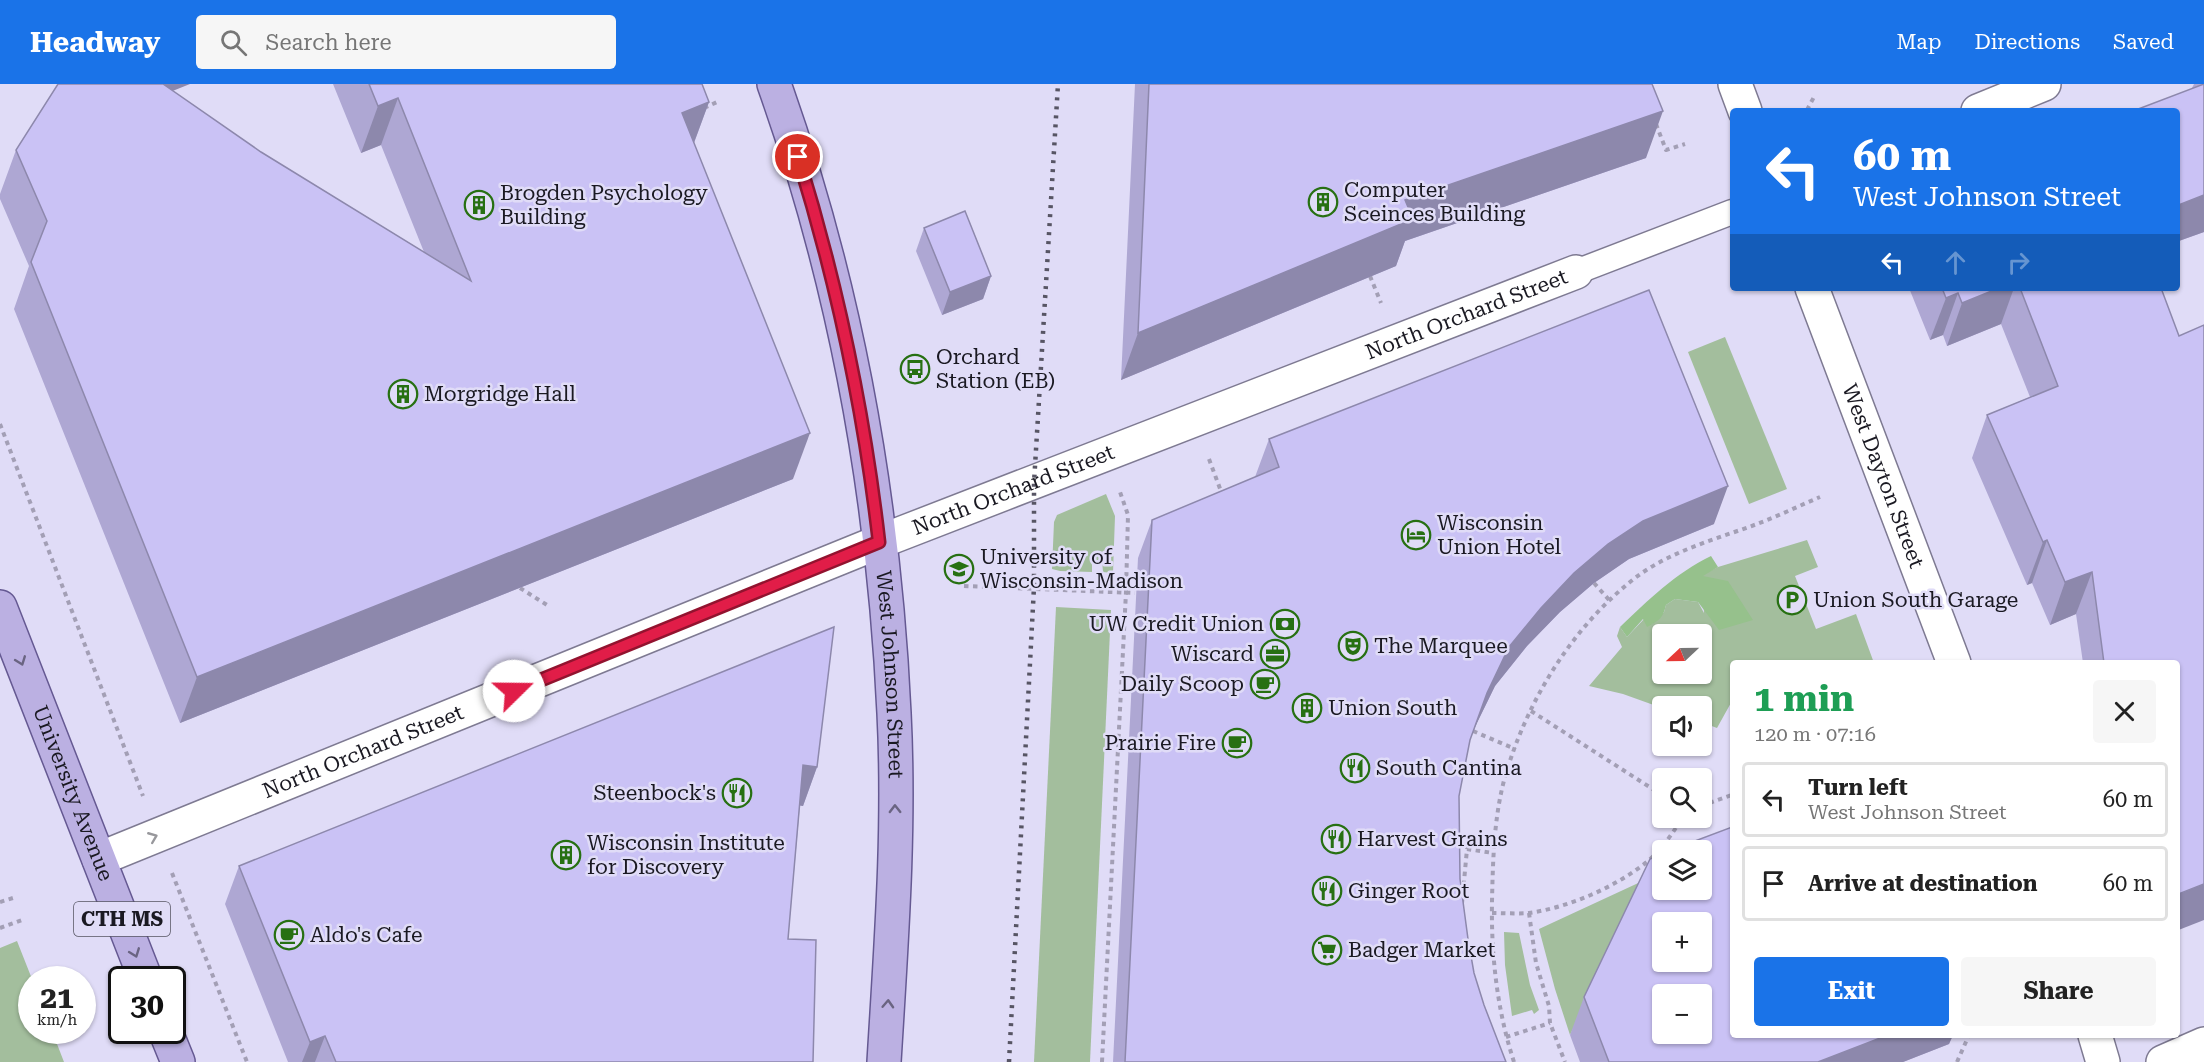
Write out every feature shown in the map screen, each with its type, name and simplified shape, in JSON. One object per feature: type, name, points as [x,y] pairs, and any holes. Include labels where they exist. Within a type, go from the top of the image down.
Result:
[{"type":"main road","name":"West Johnson Street","points":[[774,84],[811,200],[842,316],[872,478],[887,602],[894,716],[896,851],[884,1062]]},
{"type":"main road","name":"University Avenue","points":[[0,607],[141,966]]},
{"type":"main road","points":[[171,1044],[178,1062]]},
{"type":"street","points":[[1735,84],[1744,108]]},
{"type":"street","points":[[1985,108],[2044,84]]},
{"type":"street","name":"North Orchard Street","points":[[99,859],[879,542],[1576,272]]},
{"type":"street","name":"West Dayton Street","points":[[1813,291],[1953,660]]},
{"type":"street","points":[[2096,1038],[2103,1062]]},
{"type":"street","points":[[2163,1062],[2204,1044]]},
{"type":"lane","name":"North Orchard Street","points":[[1576,272],[1730,213]]},
{"type":"path","points":[[1809,108],[1815,96]]},
{"type":"path","points":[[698,110],[717,102]]},
{"type":"path","points":[[1655,121],[1666,150],[1685,144]]},
{"type":"path","points":[[1194,420],[1226,503]]},
{"type":"path","points":[[0,423],[157,836],[247,1062]]},
{"type":"path","points":[[1102,1062],[1128,515],[1106,454]]},
{"type":"path","points":[[1514,1062],[1506,1037],[1495,975],[1491,927],[1493,853],[1504,781],[1531,711],[1555,665],[1610,601],[1630,582],[1658,564],[1682,551],[1820,498]]},
{"type":"path","points":[[1594,583],[1610,601]]},
{"type":"path","points":[[964,585],[1135,593]]},
{"type":"path","points":[[520,588],[547,605]]},
{"type":"path","points":[[1531,711],[1652,789]]},
{"type":"path","points":[[1473,731],[1515,748]]},
{"type":"path","points":[[1712,802],[1730,796]]},
{"type":"path","points":[[1492,913],[1529,913],[1568,903],[1622,879],[1649,861],[1676,828]]},
{"type":"path","points":[[1462,910],[1467,849],[1493,853]]},
{"type":"path","points":[[0,902],[13,898]]},
{"type":"path","points":[[1529,913],[1536,963],[1549,1006],[1550,1023],[1565,1062]]},
{"type":"path","points":[[0,928],[22,920]]},
{"type":"path","points":[[1506,1037],[1550,1023]]},
{"type":"path","points":[[1957,1062],[1968,1038]]},
{"type":"shaded area","points":[[1725,337],[1787,489],[1749,504],[1688,352]]},
{"type":"shaded area","points":[[1106,494],[1115,516],[1113,573],[1103,572],[1102,560],[1092,560],[1092,572],[1052,569],[1054,522],[1057,515]]},
{"type":"shaded area","points":[[1807,540],[1818,567],[1795,576],[1816,629],[1856,614],[1873,660],[1730,660],[1730,705],[1717,728],[1712,726],[1712,696],[1652,696],[1652,704],[1623,694],[1589,686],[1622,647],[1617,636],[1620,627],[1627,637],[1644,619],[1652,624],[1664,612],[1666,605],[1675,599],[1698,602],[1704,613],[1702,575],[1718,567]]},
{"type":"shaded area","points":[[1711,556],[1718,567],[1703,576],[1728,581],[1753,620],[1719,630],[1698,602],[1675,599],[1666,605],[1662,616],[1657,621],[1647,627],[1643,619],[1627,637],[1620,627],[1652,597]]},
{"type":"shaded area","points":[[1056,607],[1111,610],[1090,1062],[1034,1062]]},
{"type":"shaded area","points":[[1652,877],[1652,882],[1636,897],[1570,1035],[1539,929]]},
{"type":"shaded area","points":[[1504,932],[1519,933],[1530,985],[1539,1010],[1534,1014],[1532,1010],[1512,1016],[1505,965]]},
{"type":"shaded area","points":[[17,941],[27,966],[18,966],[18,1044],[57,1044],[64,1062],[0,1062],[0,948]]},
{"type":"building","name":"Morgridge Hall","points":[[58,84],[163,84],[261,152],[471,281],[398,98],[378,106],[369,84],[702,84],[709,102],[682,113],[810,433],[197,677],[31,262],[47,221],[16,150]]},
{"type":"building","name":"Computer Sceinces Building","points":[[1149,84],[1652,84],[1663,111],[1405,200],[1413,219],[1138,333]]},
{"type":"building","points":[[2204,84],[2204,195],[2180,204],[2180,108],[2141,108]]},
{"type":"building","points":[[965,211],[991,276],[950,292],[924,228]]},
{"type":"building","name":"Union South","points":[[1649,290],[1728,486],[1643,521],[1608,544],[1574,573],[1509,647],[1487,693],[1470,740],[1459,796],[1460,879],[1474,973],[1506,1062],[1125,1062],[1152,520],[1279,467],[1269,439]]},
{"type":"building","points":[[1943,291],[1992,291],[1962,303],[1958,293],[1946,298]]},
{"type":"building","points":[[2021,291],[2162,291],[2179,336],[2204,325],[2204,884],[2180,893],[2180,660],[2104,660],[2092,572],[2065,582],[2047,540],[2043,542],[1987,415],[2058,386]]},
{"type":"building","name":"Wisconsin Institute for Discovery","points":[[834,627],[817,767],[803,765],[788,939],[816,940],[813,1062],[336,1062],[325,1036],[310,1042],[239,866]]},
{"type":"building","points":[[1730,828],[1730,1038],[1880,1038],[1818,1062],[1609,1062],[1584,997],[1652,858],[1652,900],[1712,900],[1712,840],[1698,840]]},
{"type":"railway","points":[[1009,1062],[1034,587],[1034,483],[1058,84]]},
{"type":"place","name":"Computer Sceinces Building","points":[[1323,202]]},
{"type":"place","name":"Brogden Psychology Building","points":[[479,205]]},
{"type":"place","name":"Orchard Station (EB)","points":[[915,369]]},
{"type":"place","name":"Morgridge Hall","points":[[403,394]]},
{"type":"place","name":"Wisconsin Union Hotel","points":[[1416,535]]},
{"type":"place","name":"University of Wisconsin-Madison","points":[[959,569]]},
{"type":"place","name":"Union South Garage","points":[[1792,600]]},
{"type":"place","name":"UW Credit Union","points":[[1285,624]]},
{"type":"place","name":"The Marquee","points":[[1353,646]]},
{"type":"place","name":"Wiscard","points":[[1275,654]]},
{"type":"place","name":"Daily Scoop","points":[[1265,684]]},
{"type":"place","name":"Union South","points":[[1307,708]]},
{"type":"place","name":"Prairie Fire","points":[[1237,743]]},
{"type":"place","name":"South Cantina","points":[[1355,768]]},
{"type":"place","name":"Steenbock's","points":[[737,793]]},
{"type":"place","name":"Harvest Grains","points":[[1336,839]]},
{"type":"place","name":"Wisconsin Institute for Discovery","points":[[566,855]]},
{"type":"place","name":"Ginger Root","points":[[1327,891]]},
{"type":"place","name":"Aldo's Cafe","points":[[289,935]]},
{"type":"place","name":"Badger Market","points":[[1327,950]]},
{"type":"route","points":[[514,691],[879,542],[872,478],[842,316],[798,157]]}]
